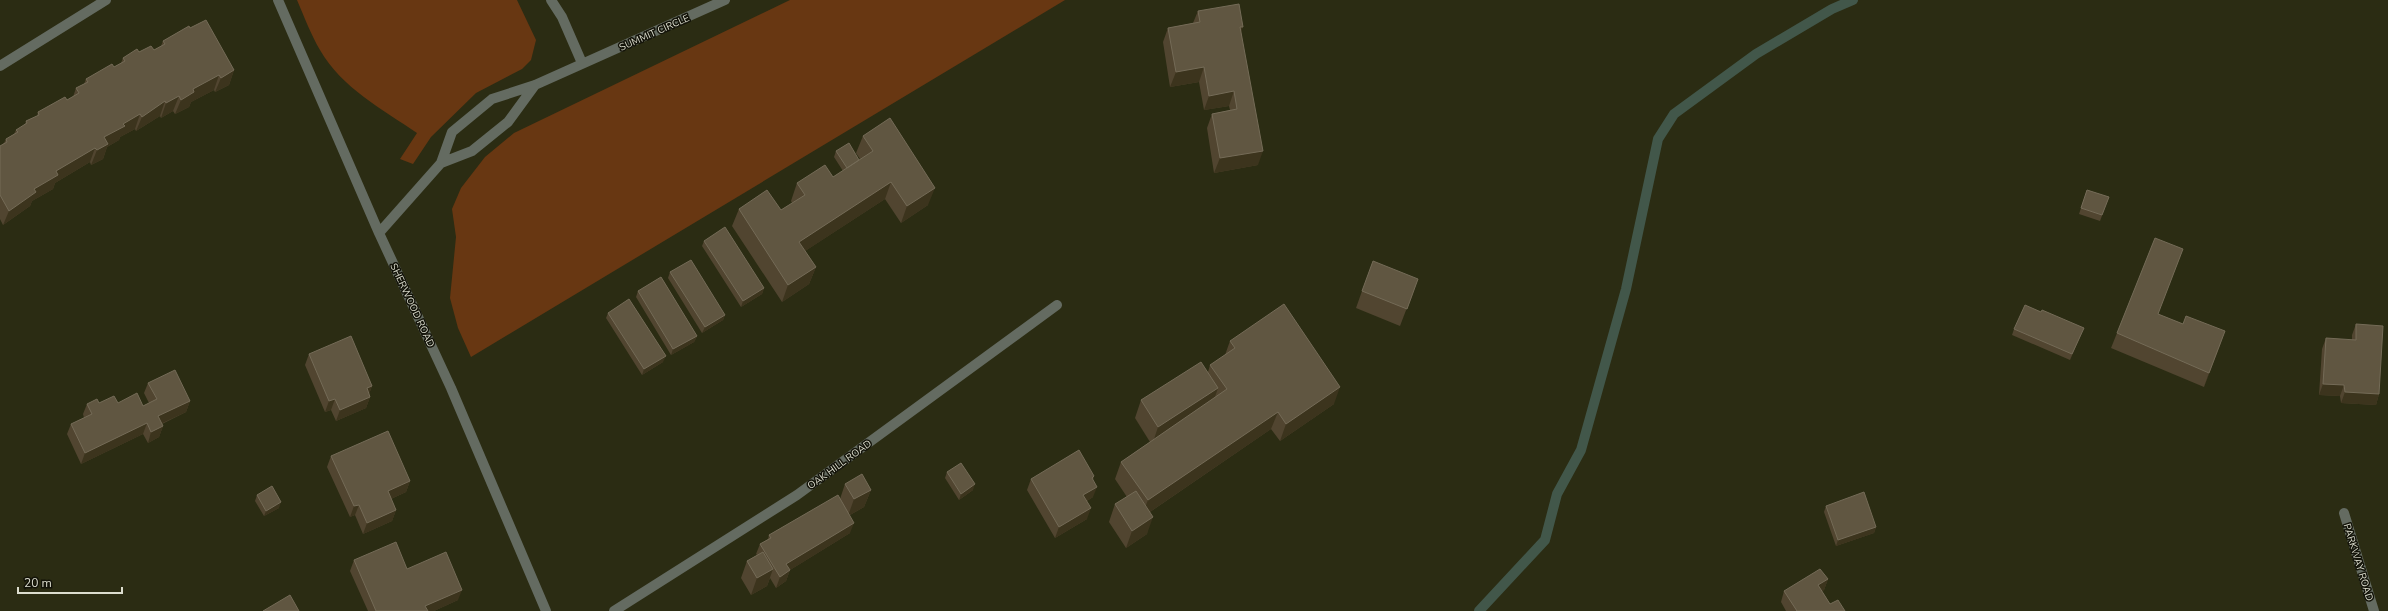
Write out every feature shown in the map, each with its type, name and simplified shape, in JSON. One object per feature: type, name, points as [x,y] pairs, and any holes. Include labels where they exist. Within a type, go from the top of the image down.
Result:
[{"type":"street","points":[[0,66],[106,0]]},
{"type":"street","name":"SHERWOOD ROAD","points":[[278,0],[379,233],[452,388],[546,611]]},
{"type":"street","points":[[551,0],[562,17],[582,63]]},
{"type":"street","name":"SUMMIT CIRCLE","points":[[379,233],[442,163],[452,132],[492,99],[535,85],[725,0]]},
{"type":"street","name":"SUMMIT CIRCLE","points":[[442,163],[472,151],[508,122],[535,85]]},
{"type":"street","name":"OAK HILL ROAD","points":[[614,611],[797,495],[1057,305]]},
{"type":"street","name":"PARKWAY ROAD","points":[[2344,513],[2374,611]]},
{"type":"shaded area","points":[[297,0],[517,0],[536,40],[531,60],[522,69],[476,93],[431,137],[413,164],[400,159],[417,133],[364,97],[340,76],[320,50]]},
{"type":"shaded area","points":[[790,0],[1065,0],[471,357],[458,328],[450,298],[456,237],[452,209],[461,188],[485,157],[514,133]]},
{"type":"building","points":[[1239,4],[1243,27],[1240,27],[1263,151],[1220,158],[1212,114],[1237,109],[1234,91],[1209,96],[1204,67],[1176,72],[1168,28],[1200,22],[1198,11]]},
{"type":"building","points":[[206,20],[234,70],[221,78],[219,75],[193,89],[194,92],[181,100],[179,96],[166,103],[165,101],[142,117],[140,114],[123,124],[125,126],[104,137],[108,144],[97,150],[95,148],[56,171],[58,175],[34,189],[36,192],[9,211],[0,195],[0,146],[7,142],[6,139],[18,132],[16,130],[27,123],[26,121],[39,115],[38,112],[65,97],[67,100],[79,93],[76,88],[88,82],[86,79],[112,64],[114,67],[125,61],[123,58],[137,49],[139,52],[151,46],[154,50],[165,44],[163,41],[189,26],[190,28]]},
{"type":"building","points":[[890,118],[935,188],[907,206],[891,182],[799,242],[816,267],[788,285],[739,209],[767,190],[781,210],[805,195],[797,183],[825,165],[833,177],[873,151],[863,136]]},
{"type":"building","points":[[849,143],[859,160],[847,168],[836,151]]},
{"type":"building","points":[[2087,190],[2109,197],[2102,215],[2081,208]]},
{"type":"building","points":[[725,227],[764,288],[743,301],[704,241]]},
{"type":"building","points":[[2155,238],[2183,249],[2158,314],[2183,324],[2186,316],[2225,331],[2209,373],[2117,333]]},
{"type":"building","points":[[691,260],[725,315],[705,327],[670,272]]},
{"type":"building","points":[[1373,261],[1418,279],[1407,309],[1362,291]]},
{"type":"building","points":[[661,277],[697,336],[673,349],[638,291]]},
{"type":"building","points":[[629,299],[666,356],[644,369],[608,313]]},
{"type":"building","points":[[1284,304],[1340,387],[1286,424],[1278,412],[1148,500],[1121,462],[1227,389],[1210,365],[1235,348],[1230,341]]},
{"type":"building","points":[[2025,305],[2041,312],[2042,310],[2084,328],[2072,354],[2014,329]]},
{"type":"building","points":[[2356,324],[2383,326],[2379,394],[2345,392],[2344,385],[2323,384],[2326,338],[2356,340]]},
{"type":"building","points":[[351,336],[372,386],[367,388],[370,397],[340,410],[335,399],[329,401],[309,354]]},
{"type":"building","points":[[1201,362],[1218,388],[1158,427],[1141,400]]},
{"type":"building","points":[[175,370],[190,401],[158,416],[163,426],[151,432],[147,423],[85,453],[71,424],[92,414],[87,404],[97,399],[99,403],[114,396],[118,403],[137,393],[143,406],[157,399],[148,383]]},
{"type":"building","points":[[388,431],[410,481],[388,491],[396,510],[367,523],[359,505],[354,506],[331,456]]},
{"type":"building","points":[[1079,450],[1094,476],[1092,478],[1097,487],[1083,495],[1091,508],[1059,527],[1031,479]]},
{"type":"building","points":[[961,463],[975,484],[961,494],[947,472]]},
{"type":"building","points":[[862,474],[871,490],[854,499],[845,484]]},
{"type":"building","points":[[272,486],[281,502],[266,511],[257,495]]},
{"type":"building","points":[[1136,491],[1153,517],[1132,531],[1115,504]]},
{"type":"building","points":[[1864,492],[1876,527],[1838,540],[1826,506]]},
{"type":"building","points":[[838,495],[854,523],[786,564],[790,570],[780,577],[760,544],[771,538],[769,535]]},
{"type":"building","points":[[396,542],[407,569],[446,552],[462,590],[425,606],[428,611],[376,611],[354,560]]},
{"type":"building","points":[[763,552],[773,569],[757,578],[747,561]]},
{"type":"building","points":[[1820,569],[1828,579],[1818,585],[1830,604],[1838,600],[1845,611],[1797,611],[1784,591]]},
{"type":"building","points":[[290,595],[299,611],[263,611]]},
{"type":"waterway","points":[[1479,611],[1545,540],[1557,494],[1581,450],[1626,289],[1658,139],[1674,114],[1756,54],[1832,9],[1853,0]]}]
